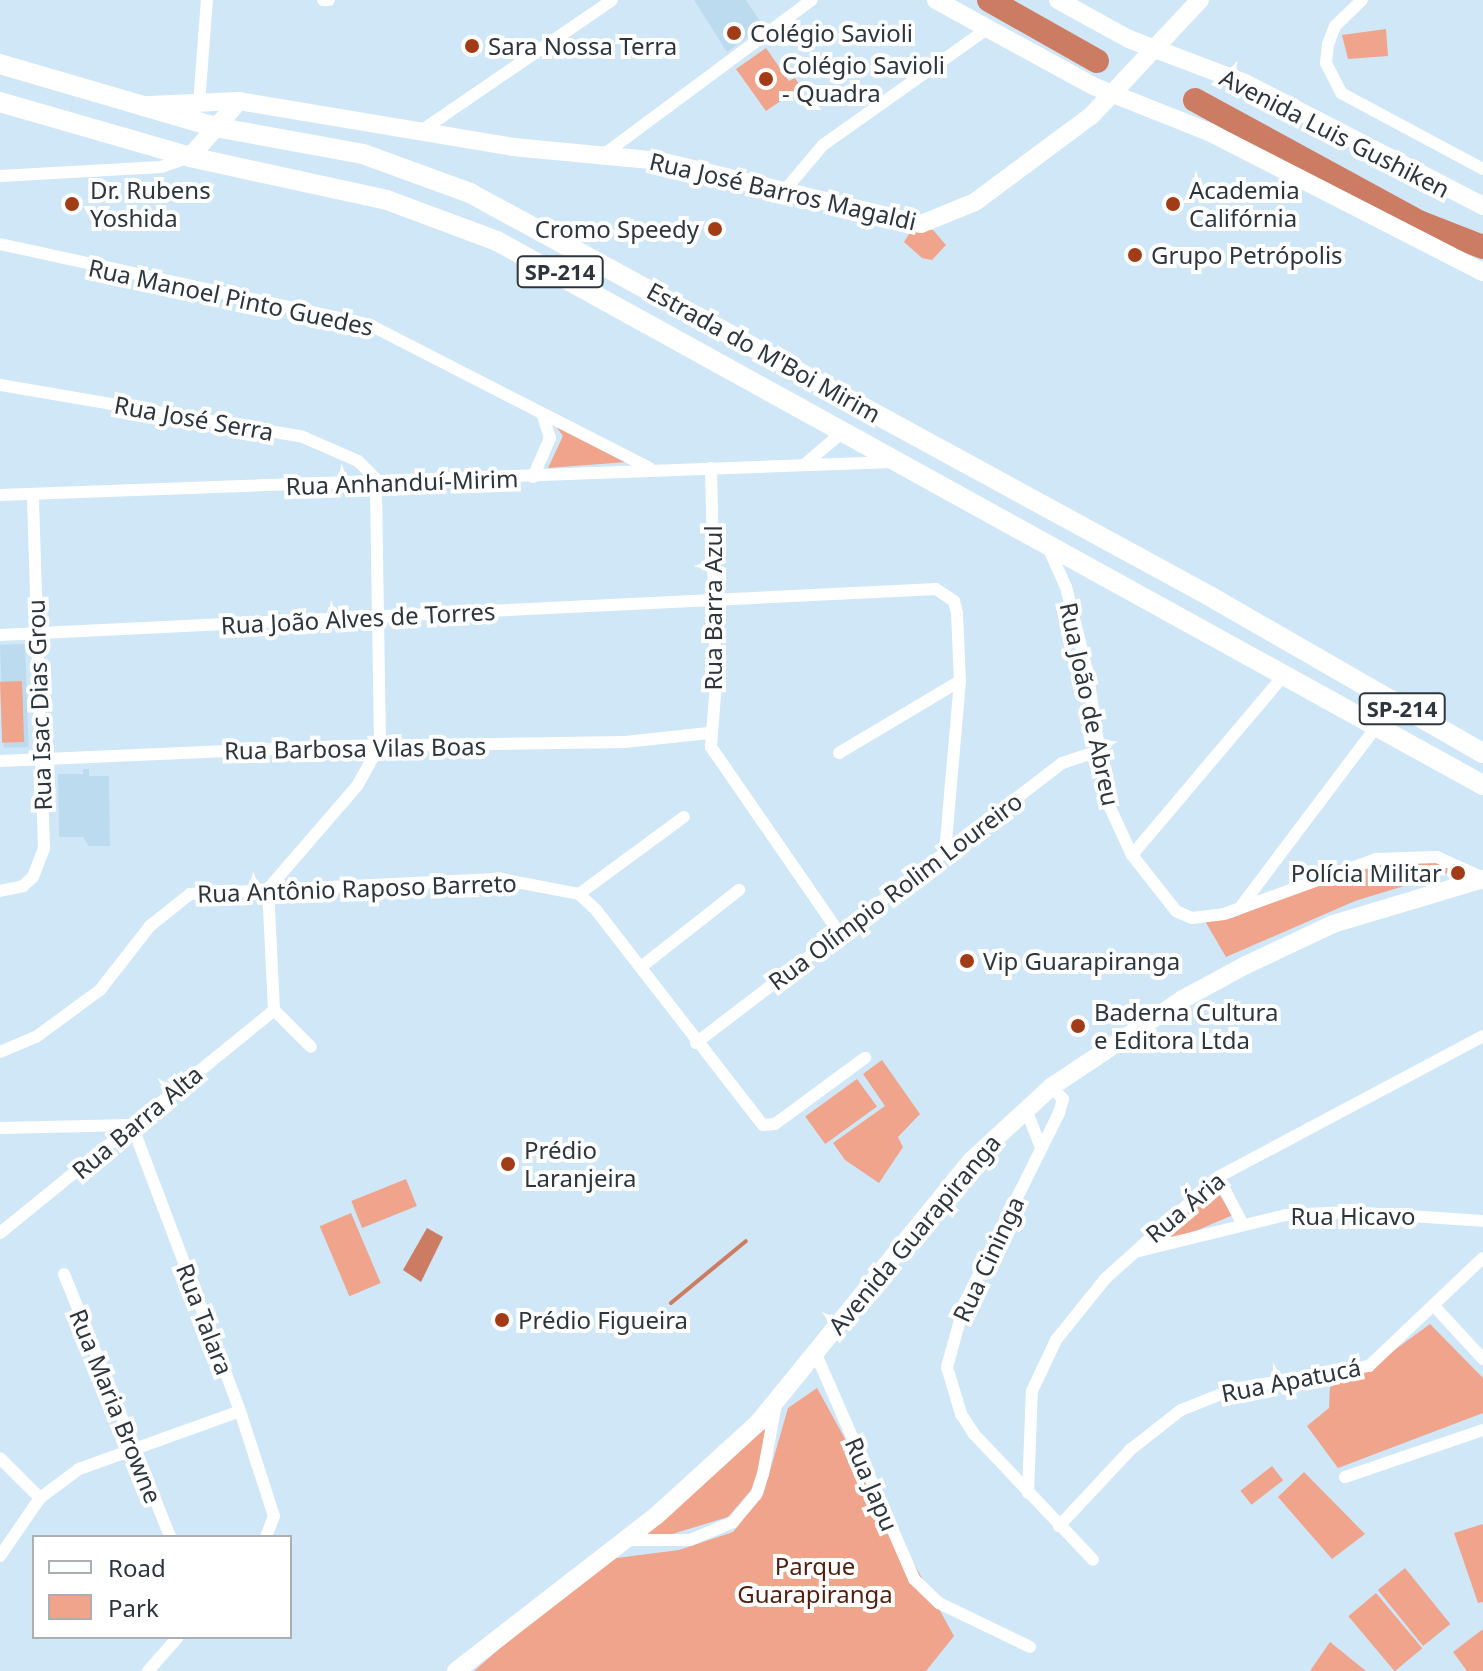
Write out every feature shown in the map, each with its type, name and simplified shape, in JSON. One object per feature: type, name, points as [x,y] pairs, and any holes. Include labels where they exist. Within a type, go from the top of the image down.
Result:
[{"type":"main road","points":[[936,0],[1112,95],[1211,133],[1483,272]]},
{"type":"main road","name":"Rua José Barros Magaldi","points":[[134,106],[239,101],[418,133],[721,171],[903,222],[937,221],[1006,180],[1112,95],[1151,49],[1200,0]]},
{"type":"main road","name":"Avenida Luis Gushiken","points":[[1064,2],[1151,49],[1245,83],[1483,206]]},
{"type":"main road","name":"Estrada do M'Boi Mirim","points":[[0,64],[134,106],[215,127],[363,154],[470,193],[899,427],[1483,753]]},
{"type":"main road","points":[[190,157],[239,101]]},
{"type":"main road","name":"Estrada do M'Boi Mirim","points":[[0,102],[190,157],[321,184],[455,223],[549,266],[1483,785]]},
{"type":"main road","points":[[845,430],[861,420],[899,427]]},
{"type":"main road","name":"Avenida Guarapiranga","points":[[456,1671],[626,1540],[776,1402],[972,1160],[1051,1087],[1183,999],[1246,965],[1333,924],[1483,879]]},
{"type":"street","points":[[199,103],[207,0]]},
{"type":"street","points":[[418,133],[612,0]]},
{"type":"street","points":[[603,155],[812,0]]},
{"type":"street","points":[[1362,0],[1341,18],[1328,44],[1326,63],[1341,93],[1483,169]]},
{"type":"street","points":[[785,190],[823,145],[988,28]]},
{"type":"street","points":[[0,176],[161,167],[190,157]]},
{"type":"street","name":"Rua Manoel Pinto Guedes","points":[[0,244],[368,324],[651,469]]},
{"type":"street","name":"Rua José Serra","points":[[0,385],[303,437],[358,461],[376,479]]},
{"type":"street","points":[[533,477],[550,438],[540,411]]},
{"type":"street","points":[[804,465],[845,430]]},
{"type":"street","name":"Rua Anhanduí-Mirim","points":[[0,495],[900,461]]},
{"type":"street","name":"Rua Barra Azul","points":[[711,468],[716,603],[709,733],[711,747],[840,934]]},
{"type":"street","points":[[311,1047],[274,1010],[268,889],[357,786],[380,745],[375,616],[376,479]]},
{"type":"street","name":"Rua Isac Dias Grou","points":[[0,891],[23,886],[40,865],[42,760],[35,633],[33,494]]},
{"type":"street","name":"Rua João de Abreu","points":[[1046,542],[1066,587],[1087,670],[1107,801],[1132,855],[1176,911],[1207,918],[1376,859],[1437,857],[1483,879]]},
{"type":"street","name":"Rua João Alves de Torres","points":[[0,635],[716,603],[936,589],[954,601],[960,681]]},
{"type":"street","points":[[1132,855],[1283,676]]},
{"type":"street","points":[[839,753],[960,681]]},
{"type":"street","points":[[945,853],[960,681]]},
{"type":"street","points":[[1240,908],[1376,727]]},
{"type":"street","name":"Rua Barbosa Vilas Boas","points":[[0,761],[380,745],[625,742],[709,733]]},
{"type":"street","name":"Rua Olímpio Rolim Loureiro","points":[[696,1043],[1062,763],[1098,751]]},
{"type":"street","points":[[684,817],[579,894],[641,967],[757,1122],[775,1124],[865,1058]]},
{"type":"street","name":"Rua Antônio Raposo Barreto","points":[[0,1052],[36,1037],[100,990],[150,926],[180,897],[268,889],[501,879],[579,894]]},
{"type":"street","points":[[641,967],[739,890]]},
{"type":"street","name":"Rua Barra Alta","points":[[0,1233],[274,1010]]},
{"type":"street","name":"Rua Ária","points":[[1028,1493],[1027,1417],[1042,1365],[1077,1310],[1131,1253],[1218,1177],[1483,1036]]},
{"type":"street","name":"Rua Cininga","points":[[1051,1087],[1063,1099],[965,1302],[947,1367],[961,1414],[974,1434],[1093,1560]]},
{"type":"street","points":[[1026,1109],[1041,1148]]},
{"type":"street","points":[[0,1128],[132,1125]]},
{"type":"street","name":"Rua Talara","points":[[132,1125],[240,1411],[274,1516],[267,1535]]},
{"type":"street","points":[[1218,1177],[1242,1223]]},
{"type":"street","name":"Rua Hicavo","points":[[1131,1253],[1242,1223],[1349,1212],[1483,1221]]},
{"type":"street","name":"Rua Apatucá","points":[[1059,1526],[1130,1450],[1181,1410],[1234,1389],[1369,1366],[1435,1307],[1483,1258]]},
{"type":"street","name":"Rua Maria Browne","points":[[64,1274],[132,1451],[169,1535]]},
{"type":"street","points":[[1435,1307],[1483,1359]]},
{"type":"street","name":"Rua Japu","points":[[815,1352],[914,1579],[939,1603],[1030,1647]]},
{"type":"street","points":[[626,1540],[690,1540],[733,1522],[756,1495],[763,1474],[776,1402]]},
{"type":"street","points":[[0,1556],[40,1498],[79,1469],[240,1411]]},
{"type":"street","points":[[1345,1477],[1483,1430]]},
{"type":"street","points":[[0,1458],[40,1498]]},
{"type":"street","points":[[148,1671],[176,1639]]},
{"type":"shaded area","name":"Colégio Savioli","points":[[694,0],[746,0],[763,26],[727,52]]},
{"type":"shaded area","points":[[25,644],[29,747],[4,748],[0,645]]},
{"type":"shaded area","points":[[83,769],[89,769],[89,776],[109,776],[110,846],[89,846],[83,837],[59,837],[58,774],[83,774]]},
{"type":"shaded area","points":[[427,1228],[443,1237],[421,1282],[403,1270]]},
{"type":"green space","points":[[1386,29],[1388,56],[1348,59],[1342,35]]},
{"type":"green space","name":"Colégio Savioli - Quadra","points":[[766,48],[789,81],[795,78],[801,87],[766,111],[736,69]]},
{"type":"green space","points":[[913,228],[933,230],[946,245],[932,260],[922,258],[904,242]]},
{"type":"green space","points":[[553,422],[627,462],[548,468],[563,436]]},
{"type":"green space","points":[[22,681],[24,742],[2,743],[0,682]]},
{"type":"green space","points":[[1391,860],[1443,862],[1450,872],[1355,901],[1226,957],[1205,921],[1232,918],[1334,876]]},
{"type":"green space","points":[[882,1060],[920,1114],[898,1137],[903,1147],[879,1183],[845,1160],[833,1143],[885,1106],[863,1074]]},
{"type":"green space","points":[[857,1079],[877,1107],[825,1144],[805,1117]]},
{"type":"green space","points":[[406,1179],[417,1206],[362,1228],[351,1201]]},
{"type":"green space","points":[[1215,1188],[1233,1215],[1172,1241],[1169,1227]]},
{"type":"green space","points":[[351,1213],[381,1283],[349,1296],[320,1226]]},
{"type":"green space","points":[[1430,1324],[1483,1378],[1483,1413],[1338,1468],[1307,1426],[1329,1408],[1330,1387],[1363,1373]]},
{"type":"green space","name":"Parque Guarapiranga","points":[[817,1388],[954,1636],[926,1671],[474,1671],[601,1560],[679,1550],[733,1532],[763,1495],[788,1408]]},
{"type":"green space","points":[[767,1419],[758,1482],[728,1517],[669,1535],[644,1534]]},
{"type":"green space","points":[[1272,1466],[1283,1480],[1252,1505],[1240,1491]]},
{"type":"green space","points":[[1304,1472],[1365,1534],[1332,1559],[1278,1497]]},
{"type":"green space","points":[[1483,1524],[1483,1602],[1478,1603],[1454,1533]]},
{"type":"green space","points":[[1405,1568],[1450,1624],[1423,1646],[1378,1590]]},
{"type":"green space","points":[[1376,1593],[1422,1648],[1394,1671],[1348,1616]]},
{"type":"green space","points":[[1483,1629],[1483,1671],[1467,1671],[1453,1652]]},
{"type":"green space","points":[[1330,1642],[1366,1671],[1310,1671]]},
{"type":"waterway","points":[[989,0],[1097,61]]},
{"type":"waterway","points":[[1195,100],[1421,223],[1483,247]]},
{"type":"waterway","points":[[671,1303],[746,1241]]},
{"type":"place","name":"Colégio Savioli","points":[[734,33]]},
{"type":"place","name":"Sara Nossa Terra","points":[[472,46]]},
{"type":"place","name":"Colégio Savioli - Quadra","points":[[766,79]]},
{"type":"place","name":"Dr. Rubens Yoshida","points":[[72,204]]},
{"type":"place","name":"Academia Califórnia","points":[[1173,204]]},
{"type":"place","name":"Cromo Speedy","points":[[715,229]]},
{"type":"place","name":"Grupo Petrópolis","points":[[1135,255]]},
{"type":"place","name":"Polícia Militar","points":[[1458,873]]},
{"type":"place","name":"Vip Guarapiranga","points":[[967,961]]},
{"type":"place","name":"Baderna Cultura e Editora Ltda","points":[[1078,1026]]},
{"type":"place","name":"Prédio Laranjeira","points":[[508,1164]]},
{"type":"place","name":"Prédio Figueira","points":[[502,1320]]}]
